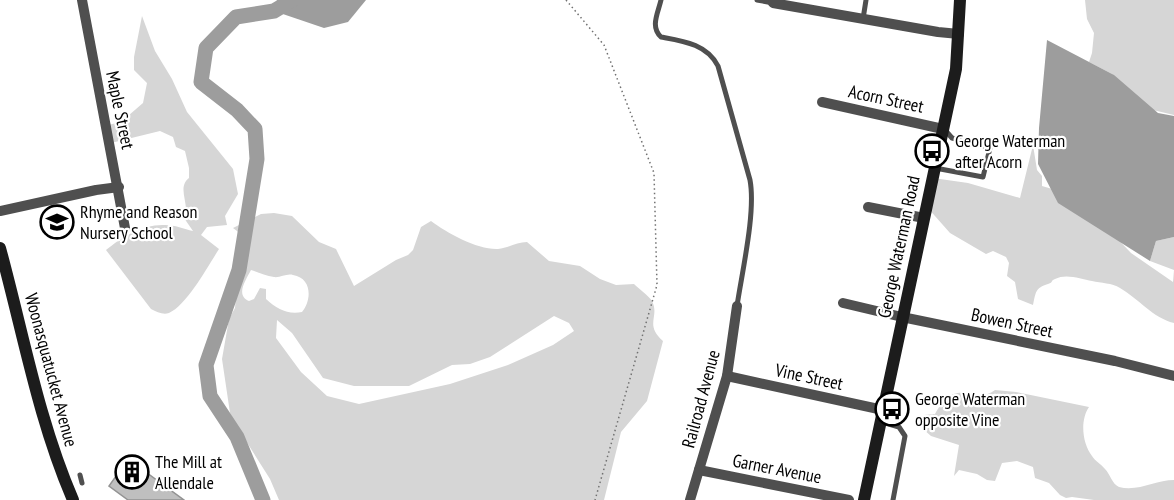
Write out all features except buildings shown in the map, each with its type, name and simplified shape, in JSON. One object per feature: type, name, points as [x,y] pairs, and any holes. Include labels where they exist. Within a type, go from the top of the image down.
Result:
[{"type":"main road","name":"George Waterman Road","points":[[864,500],[956,69],[960,0]]},
{"type":"main road","name":"Woonasquatucket Avenue","points":[[0,248],[4,280],[44,422],[73,500]]},
{"type":"street","name":"Maple Street","points":[[82,0],[126,228]]},
{"type":"street","points":[[773,3],[958,34]]},
{"type":"street","name":"Acorn Street","points":[[822,102],[944,129]]},
{"type":"street","points":[[0,211],[118,187]]},
{"type":"street","points":[[868,207],[924,218]]},
{"type":"street","name":"Bowen Street","points":[[843,303],[1174,376]]},
{"type":"street","name":"Railroad Avenue","points":[[690,500],[727,376],[737,306]]},
{"type":"street","name":"Vine Street","points":[[727,376],[882,416]]},
{"type":"street","name":"Garner Avenue","points":[[699,470],[849,500]]},
{"type":"lane","points":[[661,0],[654,28],[657,33],[661,37],[695,45],[714,57],[725,87],[750,180],[752,190],[737,306]]},
{"type":"lane","points":[[757,0],[773,3]]},
{"type":"lane","points":[[863,19],[866,0]]},
{"type":"lane","points":[[934,168],[983,177],[990,148],[952,138],[944,129]]},
{"type":"lane","points":[[882,416],[899,427],[905,436],[893,500]]},
{"type":"lane","points":[[80,476],[82,483]]},
{"type":"path","points":[[566,0],[604,45],[654,173],[657,285],[595,500]]},
{"type":"shaded area","points":[[277,0],[366,0],[348,22],[324,28],[274,11]]},
{"type":"shaded area","points":[[1085,0],[1174,0],[1174,115],[1153,110],[1112,74],[1089,62],[1094,33],[1087,19]]},
{"type":"shaded area","points":[[142,16],[155,51],[172,79],[187,112],[233,169],[238,194],[225,216],[227,225],[207,227],[201,235],[219,249],[190,294],[176,309],[167,314],[151,309],[106,250],[126,236],[157,225],[176,226],[193,231],[184,218],[186,208],[184,187],[189,178],[189,168],[185,151],[176,147],[173,137],[160,131],[111,143],[108,125],[121,122],[143,103],[147,83],[134,70],[134,57]]},
{"type":"shaded area","points":[[1047,40],[1114,75],[1158,113],[1174,116],[1174,237],[1156,241],[1150,261],[1058,203],[1038,164]]},
{"type":"shaded area","points":[[1033,145],[1037,170],[1042,176],[1042,186],[1059,191],[1111,232],[1131,253],[1173,282],[1174,270],[1174,323],[1159,317],[1117,286],[1074,277],[1059,277],[1038,289],[1033,305],[1018,299],[1015,282],[1007,276],[1009,263],[1006,257],[993,251],[986,254],[950,233],[927,207],[933,178],[968,183],[1020,198]]},
{"type":"shaded area","points":[[274,213],[292,216],[319,242],[336,249],[354,286],[408,255],[413,250],[421,227],[431,221],[445,231],[481,247],[498,249],[527,242],[549,261],[580,266],[600,279],[616,285],[634,284],[652,301],[654,330],[663,341],[647,401],[621,432],[604,500],[279,500],[270,479],[230,413],[222,359],[229,319],[235,308],[236,296],[247,262],[241,234],[233,228],[261,214]],"holes":[[[251,270],[274,277],[293,275],[304,280],[309,296],[302,312],[287,312],[274,306],[266,299],[266,289],[260,288],[254,299],[249,301],[245,298],[242,291]],[[554,316],[569,323],[574,331],[553,345],[508,365],[450,384],[359,404],[327,396],[301,372],[276,338],[277,320],[292,333],[323,378],[354,386],[409,386],[452,365],[470,364],[490,357]]]},
{"type":"shaded area","points":[[1174,237],[1174,270],[1150,261],[1156,241]]},
{"type":"shaded area","points":[[995,390],[1089,407],[1083,425],[1086,445],[1093,458],[1107,471],[1115,484],[1119,487],[1133,488],[1174,480],[1174,500],[1066,498],[1049,483],[1035,478],[1033,467],[1017,461],[1002,463],[995,481],[959,470],[954,476],[959,445],[931,436],[923,429],[924,415],[935,414],[951,395],[965,393],[979,395]]},
{"type":"waterway","points":[[263,500],[237,437],[210,396],[206,365],[239,270],[257,159],[255,129],[237,110],[201,82],[206,48],[236,17],[274,11],[292,0]]},
{"type":"place","name":"George Waterman after Acorn","points":[[932,151]]},
{"type":"place","name":"Rhyme and Reason Nursery School","points":[[57,222]]},
{"type":"place","name":"George Waterman opposite Vine","points":[[892,409]]},
{"type":"place","name":"The Mill at Allendale","points":[[132,472]]}]
